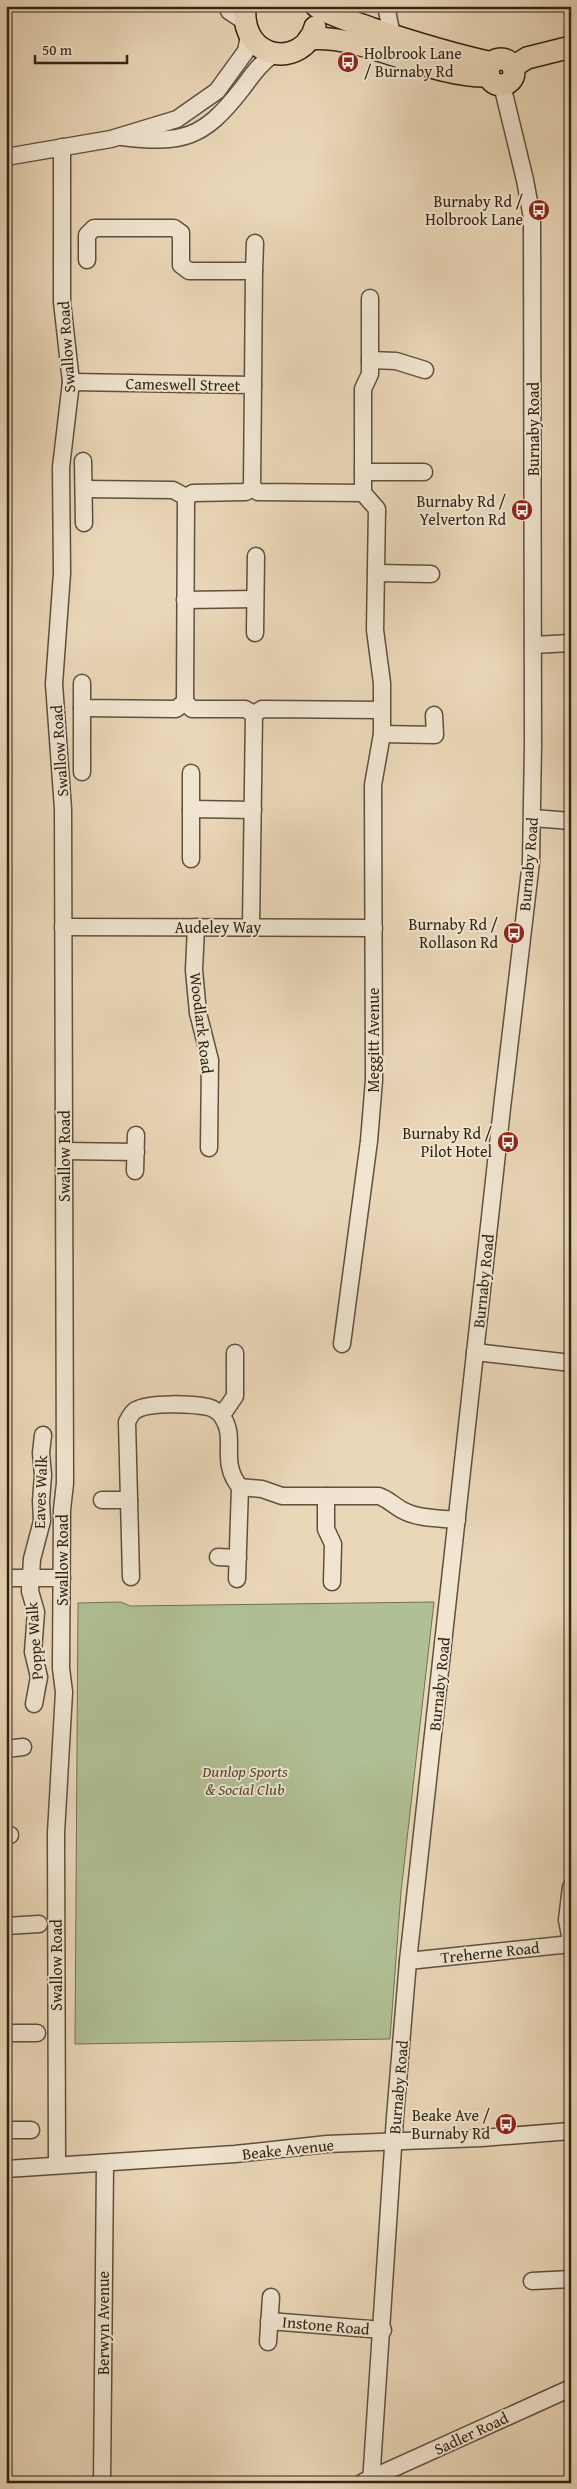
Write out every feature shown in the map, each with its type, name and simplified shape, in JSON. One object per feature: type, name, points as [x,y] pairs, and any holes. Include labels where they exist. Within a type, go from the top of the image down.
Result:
[{"type":"main road","points":[[315,6],[327,13],[454,54],[499,73]]},
{"type":"main road","points":[[238,14],[256,45],[274,54],[294,51],[308,39],[316,21],[315,6]]},
{"type":"main road","points":[[308,39],[334,39],[463,76],[499,73],[527,58],[571,48]]},
{"type":"street","points":[[386,6],[392,35]]},
{"type":"street","points":[[6,158],[117,137],[177,119],[217,91],[246,51],[238,14]]},
{"type":"street","points":[[117,137],[148,140],[192,135],[216,118],[263,62],[274,54]]},
{"type":"street","name":"Burnaby Road","points":[[368,2481],[383,2330],[393,2141],[408,1961],[531,862],[533,818],[532,218],[525,180],[499,73]]},
{"type":"street","name":"Swallow Road","points":[[57,2165],[56,1833],[64,1692],[61,1668],[62,1510],[65,1483],[63,809],[54,684],[61,591],[61,467],[71,382],[62,302],[62,147]]},
{"type":"street","points":[[87,260],[87,235],[94,228],[174,228],[181,233],[181,265],[190,271],[254,271]]},
{"type":"street","points":[[253,385],[255,243]]},
{"type":"street","points":[[186,497],[193,492],[246,492],[252,487],[258,492],[363,493],[363,389],[370,374],[370,298]]},
{"type":"street","points":[[370,360],[396,361],[425,370]]},
{"type":"street","name":"Cameswell Street","points":[[71,382],[253,385],[252,487]]},
{"type":"street","points":[[84,461],[84,523]]},
{"type":"street","points":[[363,472],[424,472]]},
{"type":"street","points":[[84,490],[173,490],[186,497]]},
{"type":"street","name":"Meggitt Avenue","points":[[342,1344],[369,1142],[374,1080],[373,785],[382,734],[382,683],[375,630],[377,509],[363,493]]},
{"type":"street","points":[[186,497],[185,702],[192,709],[245,709],[254,714]]},
{"type":"street","points":[[255,633],[256,556]]},
{"type":"street","points":[[376,573],[431,574]]},
{"type":"street","points":[[185,600],[255,599]]},
{"type":"street","points":[[533,644],[571,644]]},
{"type":"street","points":[[82,684],[82,772]]},
{"type":"street","points":[[82,708],[176,709],[185,702]]},
{"type":"street","points":[[254,714],[262,709],[381,710]]},
{"type":"street","points":[[251,927],[254,714]]},
{"type":"street","points":[[382,734],[435,735],[434,715]]},
{"type":"street","points":[[191,773],[191,859]]},
{"type":"street","points":[[191,809],[253,810]]},
{"type":"street","points":[[533,818],[571,822]]},
{"type":"street","name":"Audeley Way","points":[[63,927],[374,928]]},
{"type":"street","name":"Woodlark Road","points":[[196,927],[194,970],[198,1013],[210,1060],[208,1148]]},
{"type":"street","points":[[135,1172],[136,1135]]},
{"type":"street","points":[[64,1151],[136,1152]]},
{"type":"street","points":[[475,1352],[571,1363]]},
{"type":"street","points":[[222,1416],[235,1396],[235,1353]]},
{"type":"street","points":[[131,1577],[127,1422],[134,1410],[148,1405],[210,1407],[222,1416],[228,1427],[228,1464],[234,1479],[240,1486],[262,1489],[282,1496],[378,1496],[389,1500],[402,1510],[420,1516],[457,1520]]},
{"type":"street","name":"Eaves Walk","points":[[31,1578],[32,1559],[42,1521],[41,1501],[44,1475],[41,1453],[43,1435]]},
{"type":"street","points":[[237,1579],[240,1486]]},
{"type":"street","points":[[326,1496],[326,1529],[333,1544],[332,1582]]},
{"type":"street","points":[[102,1500],[129,1500]]},
{"type":"street","points":[[218,1557],[238,1558]]},
{"type":"street","points":[[6,1578],[62,1578]]},
{"type":"street","name":"Poppe Walk","points":[[31,1578],[30,1591],[36,1612],[32,1646],[39,1677],[34,1704]]},
{"type":"street","points":[[571,1887],[567,1920],[571,1942]]},
{"type":"street","points":[[6,1926],[39,1924]]},
{"type":"street","name":"Treherne Road","points":[[408,1961],[571,1942]]},
{"type":"street","points":[[6,2033],[37,2033]]},
{"type":"street","points":[[6,2130],[32,2130]]},
{"type":"street","name":"Beake Avenue","points":[[6,2169],[235,2154],[327,2144],[571,2131]]},
{"type":"street","name":"Berwyn Avenue","points":[[102,2483],[105,2164]]},
{"type":"street","points":[[532,2281],[571,2278]]},
{"type":"street","name":"Instone Road","points":[[268,2342],[271,2297]]},
{"type":"street","name":"Instone Road","points":[[269,2320],[383,2330]]},
{"type":"street","name":"Sadler Road","points":[[368,2481],[571,2388]]},
{"type":"green space","name":"Dunlop Sports & Social Club","points":[[121,1602],[130,1606],[434,1602],[401,1892],[390,2039],[75,2044],[78,1603]]},
{"type":"place","name":"Holbrook Lane / Burnaby Rd","points":[[348,62]]},
{"type":"place","name":"Burnaby Rd / Holbrook Lane","points":[[539,210]]},
{"type":"place","name":"Burnaby Rd / Yelverton Rd","points":[[522,510]]},
{"type":"place","name":"Burnaby Rd / Rollason Rd","points":[[514,933]]},
{"type":"place","name":"Burnaby Rd / Pilot Hotel","points":[[508,1142]]},
{"type":"place","name":"Beake Ave / Burnaby Rd","points":[[506,2124]]}]
